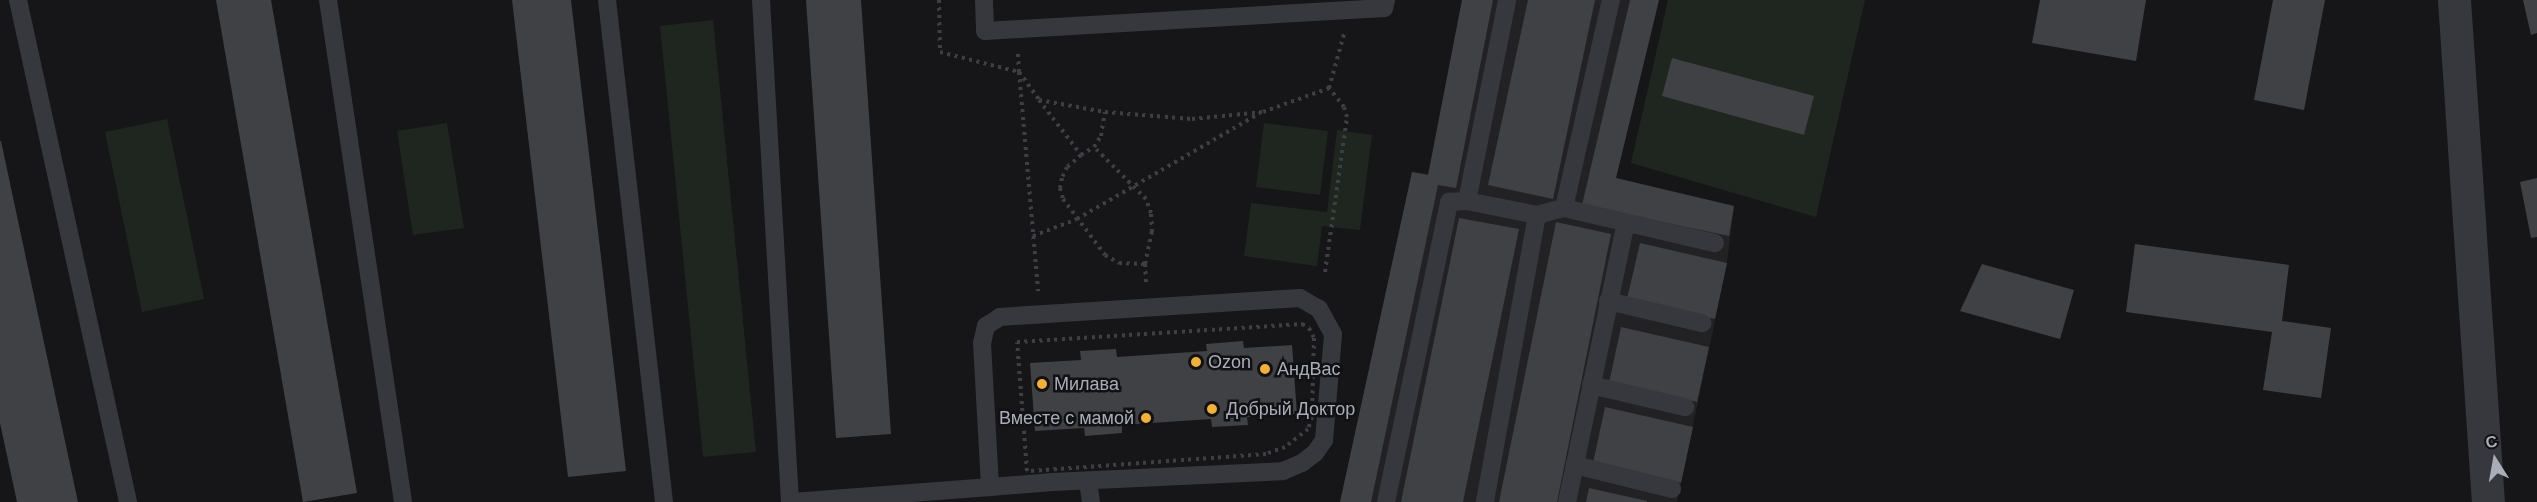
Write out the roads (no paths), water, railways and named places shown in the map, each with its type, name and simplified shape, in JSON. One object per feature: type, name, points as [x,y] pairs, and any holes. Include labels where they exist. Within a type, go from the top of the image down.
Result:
[{"type":"street","points":[[2454,0],[2488,502]]},
{"type":"lane","points":[[18,0],[128,502]]},
{"type":"lane","points":[[328,0],[403,502]]},
{"type":"lane","points":[[607,0],[664,502]]},
{"type":"lane","points":[[761,0],[791,502],[990,487],[1283,471],[1302,464],[1315,453],[1324,440],[1333,334],[1319,309],[1300,298],[1000,317],[986,326],[982,343],[990,487]]},
{"type":"lane","points":[[984,0],[985,31],[1384,8],[1386,0]]},
{"type":"lane","points":[[1467,201],[1507,0]]},
{"type":"lane","points":[[1564,208],[1611,0]]},
{"type":"lane","points":[[1386,502],[1449,202],[1467,201],[1537,214],[1564,208],[1715,243]]},
{"type":"lane","points":[[1485,502],[1537,214]]},
{"type":"lane","points":[[1568,502],[1626,223]]},
{"type":"lane","points":[[1608,301],[1702,323]]},
{"type":"lane","points":[[1591,385],[1685,407]]},
{"type":"lane","points":[[1575,465],[1672,489]]},
{"type":"lane","points":[[1088,481],[1090,502]]},
{"type":"place","name":"Ozon","points":[[1196,362]]},
{"type":"place","name":"АндВас","points":[[1265,369]]},
{"type":"place","name":"Милава","points":[[1042,384]]},
{"type":"place","name":"Добрый Доктор","points":[[1212,409]]},
{"type":"place","name":"Вместе с мамой","points":[[1146,418]]}]
